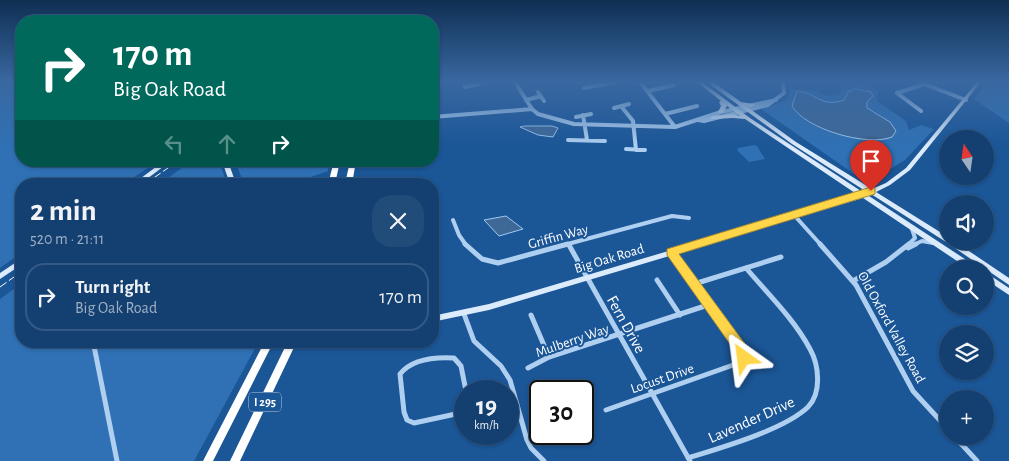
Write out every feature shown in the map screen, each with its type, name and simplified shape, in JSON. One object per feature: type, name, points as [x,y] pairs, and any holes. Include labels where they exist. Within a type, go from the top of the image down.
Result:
[{"type":"highway","name":"I 295","points":[[206,461],[266,348]]},
{"type":"highway","name":"I 295","points":[[235,461],[290,348]]},
{"type":"street","points":[[529,104],[546,118],[586,124],[634,126],[675,127],[721,112],[735,110]]},
{"type":"street","points":[[614,108],[629,104]]},
{"type":"street","points":[[657,104],[675,127]]},
{"type":"street","points":[[721,112],[724,106],[722,104]]},
{"type":"street","points":[[727,104],[748,120],[939,236]]},
{"type":"street","points":[[738,104],[868,193],[939,245]]},
{"type":"street","points":[[713,118],[742,107],[759,104]]},
{"type":"street","points":[[742,107],[770,104]]},
{"type":"street","points":[[911,104],[921,111]]},
{"type":"street","name":"Big Oak Road","points":[[439,318],[464,314],[868,193],[888,184],[908,169],[963,104]]},
{"type":"street","points":[[622,106],[633,121],[636,150]]},
{"type":"street","points":[[665,114],[697,106]]},
{"type":"street","points":[[439,117],[516,112],[532,108]]},
{"type":"street","points":[[576,117],[590,114]]},
{"type":"street","points":[[583,115],[586,124],[587,140]]},
{"type":"street","points":[[697,120],[733,116],[748,120]]},
{"type":"street","points":[[568,140],[605,141]]},
{"type":"street","points":[[626,149],[646,150]]},
{"type":"street","points":[[144,178],[160,167]]},
{"type":"street","name":"Old Oxford Valley Road","points":[[794,215],[853,281],[901,372],[913,391],[939,419]]},
{"type":"street","name":"Griffin Way","points":[[453,220],[455,229],[475,256],[490,262],[504,262],[672,216],[689,218]]},
{"type":"street","points":[[904,250],[915,238],[915,234],[909,224]]},
{"type":"street","points":[[853,281],[876,270],[904,250],[922,241],[939,245]]},
{"type":"street","name":"Fern Drive","points":[[569,245],[689,460]]},
{"type":"street","points":[[947,250],[962,260]]},
{"type":"street","points":[[961,250],[1009,282]]},
{"type":"street","name":"Locust Drive","points":[[606,410],[736,364],[744,358],[743,352],[671,252]]},
{"type":"street","points":[[694,284],[781,257]]},
{"type":"street","points":[[0,276],[15,266]]},
{"type":"street","name":"Lavender Drive","points":[[689,460],[784,420],[808,408],[814,398],[817,380],[815,360],[805,341],[746,268]]},
{"type":"street","points":[[657,280],[680,315]]},
{"type":"street","points":[[994,281],[1009,292]]},
{"type":"street","name":"Mulberry Way","points":[[528,368],[549,357],[708,305]]},
{"type":"street","points":[[464,314],[474,341],[502,366],[510,380]]},
{"type":"street","points":[[530,315],[549,357]]},
{"type":"street","points":[[94,348],[117,461]]},
{"type":"street","points":[[454,414],[414,423],[407,420],[404,412],[400,374],[407,366],[441,358],[454,358],[461,366],[464,380]]},
{"type":"street","points":[[519,411],[531,448],[544,461]]},
{"type":"street","points":[[962,445],[977,461]]},
{"type":"shaded area","points":[[0,104],[15,104],[15,167],[149,167],[133,178],[15,178],[15,257],[0,268]]},
{"type":"shaded area","points":[[776,104],[881,104],[906,121],[909,130],[921,125],[934,129],[905,160],[867,183],[761,109]]},
{"type":"shaded area","points":[[793,104],[867,104],[867,108],[890,122],[896,131],[892,137],[881,139],[853,138],[823,129],[799,114],[792,106]]},
{"type":"shaded area","points":[[981,104],[1009,104],[1009,123]]},
{"type":"shaded area","points":[[552,126],[558,128],[553,137],[538,135],[520,127]]},
{"type":"shaded area","points":[[757,146],[765,159],[749,162],[737,150],[738,148]]},
{"type":"shaded area","points":[[183,167],[221,167],[225,178],[168,178]]},
{"type":"shaded area","points":[[237,167],[328,167],[328,171],[308,178],[242,178]]},
{"type":"shaded area","points":[[506,216],[523,229],[499,236],[484,220]]},
{"type":"shaded area","points":[[15,288],[15,348],[255,348],[194,461],[0,461],[0,299]]},
{"type":"railway","points":[[154,178],[169,167]]},
{"type":"railway","points":[[0,287],[15,276]]},
{"type":"route","points":[[744,358],[743,352],[671,252],[865,195],[871,191]]}]
